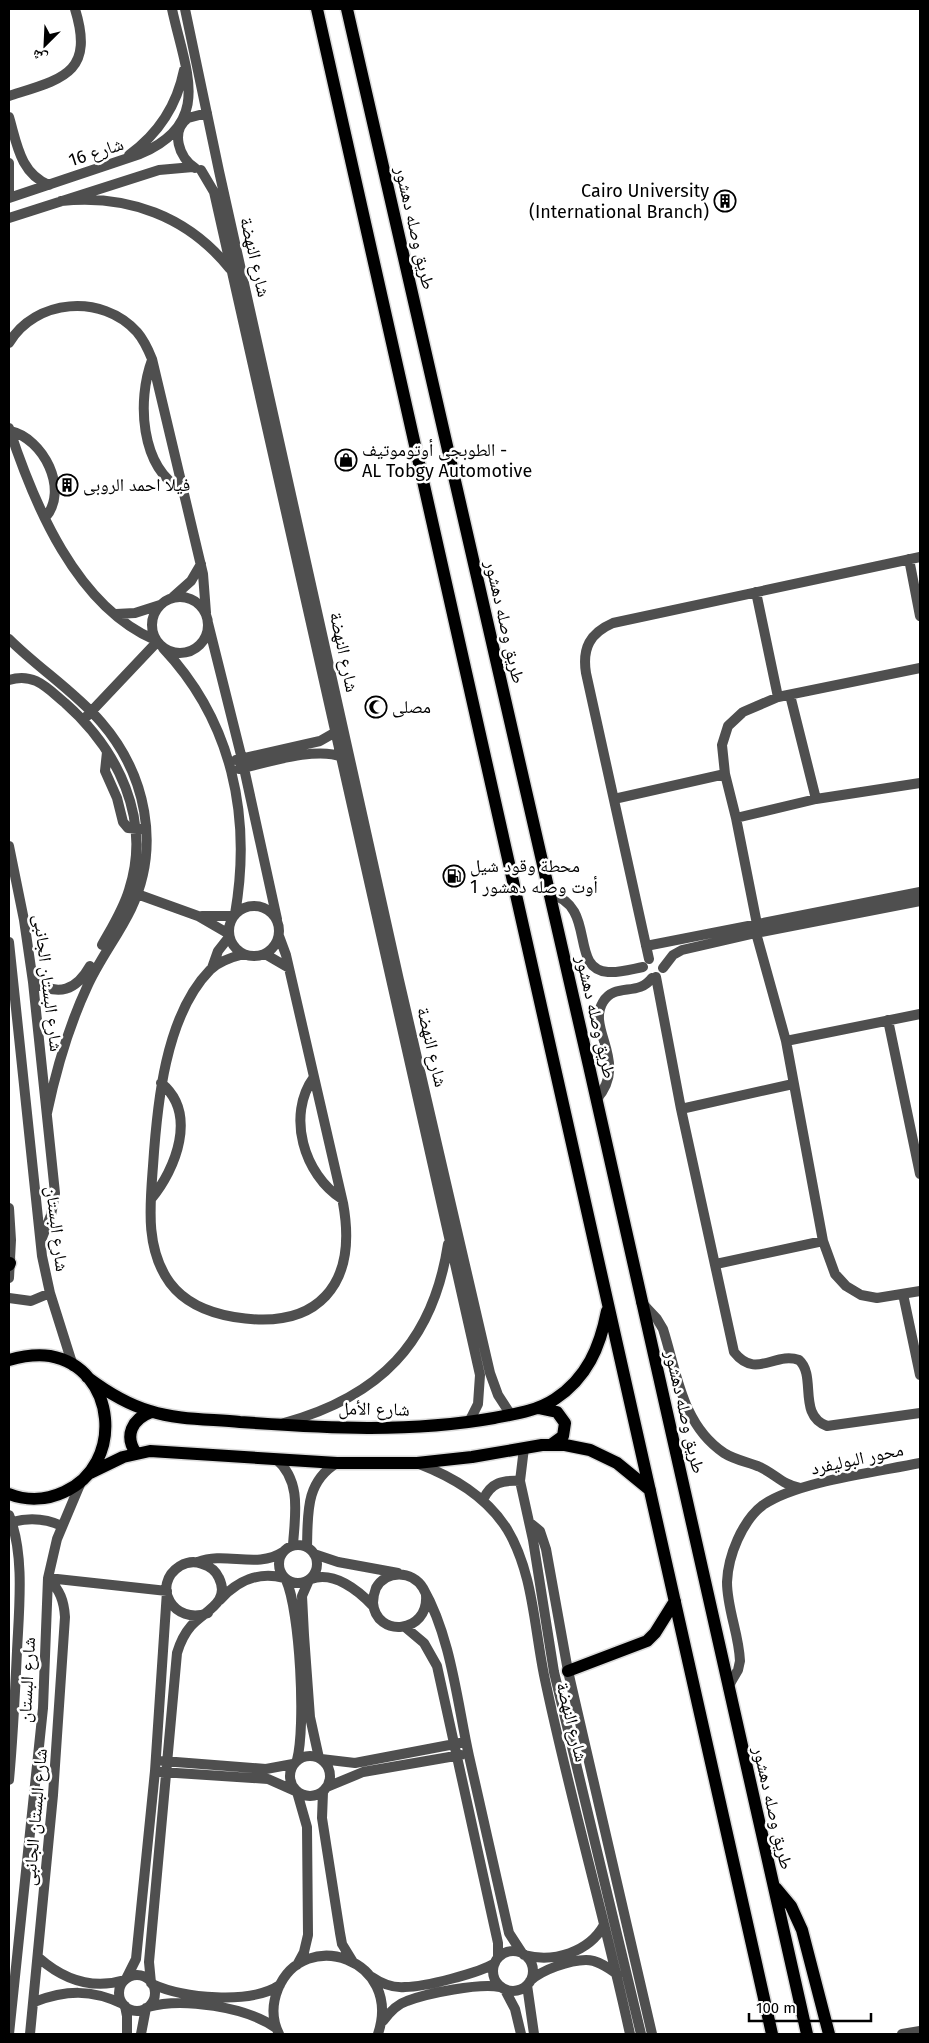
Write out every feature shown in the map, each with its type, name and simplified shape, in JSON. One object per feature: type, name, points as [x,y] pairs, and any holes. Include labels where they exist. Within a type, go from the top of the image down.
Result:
[{"type":"main road","points":[[317,9],[772,2034]]},
{"type":"main road","name":"طريق وصله دهشور","points":[[347,9],[550,894],[640,1301],[659,1377],[807,2034]]},
{"type":"main road","name":"شارع الأمل","points":[[9,1360],[28,1355],[52,1356],[73,1366],[118,1398],[151,1412],[169,1416],[279,1424],[399,1428],[469,1422],[511,1415],[538,1408],[554,1400],[582,1374],[600,1341],[608,1306]]},
{"type":"main road","points":[[86,1478],[100,1459],[107,1425],[101,1400],[87,1377]]},
{"type":"main road","points":[[538,1408],[556,1412],[564,1422],[562,1436],[552,1444]]},
{"type":"main road","points":[[136,1453],[130,1440],[133,1425],[143,1415],[151,1412]]},
{"type":"main road","points":[[9,1494],[29,1499],[43,1499],[70,1490],[111,1462],[136,1453],[150,1451],[337,1463],[416,1463],[552,1444],[578,1447],[604,1456],[630,1471],[651,1492]]},
{"type":"main road","points":[[568,1671],[647,1641],[655,1633],[675,1601]]},
{"type":"main road","points":[[773,1885],[797,1916],[829,2034]]},
{"type":"street","points":[[9,96],[57,80],[72,69],[82,43],[82,33],[75,9]]},
{"type":"street","points":[[172,9],[185,67],[189,99],[184,121]]},
{"type":"street","name":"شارع النهضة","points":[[185,9],[219,170],[236,271]]},
{"type":"street","points":[[122,160],[145,142],[163,120],[175,100],[185,67]]},
{"type":"street","points":[[184,121],[192,116],[207,113]]},
{"type":"street","points":[[9,117],[25,166],[36,178],[49,185]]},
{"type":"street","name":"شارع النهضة","points":[[184,121],[180,130],[178,144],[183,157],[197,169],[214,192],[236,271],[399,980],[442,1179],[449,1238],[480,1375],[478,1404],[469,1422]]},
{"type":"street","name":"شارع 16","points":[[9,198],[122,160],[156,146],[177,130],[184,121]]},
{"type":"street","points":[[9,163],[9,194]]},
{"type":"street","name":"شارع 16","points":[[9,218],[159,170],[219,170]]},
{"type":"street","points":[[61,201],[80,198],[119,201],[157,212],[198,237],[236,271]]},
{"type":"street","points":[[9,343],[24,324],[40,314],[57,308],[84,306],[111,313],[129,325],[137,332],[152,359],[201,564],[206,593],[208,623],[243,763],[277,919],[279,936],[289,968],[314,1076],[342,1199],[347,1230],[347,1251],[337,1281],[324,1297],[307,1310],[288,1318],[265,1320],[233,1317],[192,1304],[176,1290],[164,1274],[154,1248],[151,1231],[151,1199],[161,1083],[167,1058],[181,1020],[200,984],[212,968],[218,951],[229,935]]},
{"type":"street","points":[[152,359],[146,380],[144,400],[148,439],[162,474],[182,490]]},
{"type":"street","points":[[9,429],[28,481],[45,518],[78,572],[116,614],[134,629],[178,654],[194,650],[205,639],[208,623]]},
{"type":"street","points":[[9,429],[23,435],[33,443],[50,473],[55,498],[52,509],[45,518]]},
{"type":"street","points":[[654,978],[646,974],[646,946],[584,660],[586,648],[592,636],[602,628],[613,623],[920,557]]},
{"type":"street","points":[[909,559],[920,616]]},
{"type":"street","points":[[116,614],[135,613],[160,605],[191,581],[201,564]]},
{"type":"street","points":[[756,592],[778,697]]},
{"type":"street","points":[[170,598],[191,599],[200,604],[206,613]]},
{"type":"street","points":[[160,605],[152,622],[158,643],[183,671],[200,695],[214,720],[231,766],[240,811],[242,852],[234,915],[229,924],[229,935],[234,947],[244,954],[254,956],[265,954],[274,946],[279,936]]},
{"type":"street","points":[[9,639],[91,712],[111,735],[128,763],[140,793],[147,829],[146,864],[138,894],[82,998],[59,1060],[47,1113]]},
{"type":"street","points":[[83,720],[158,643]]},
{"type":"street","points":[[920,668],[778,697],[743,712],[728,726],[722,745],[725,774],[736,818],[756,928],[786,1041],[824,1241],[835,1274],[846,1286],[861,1295],[877,1298],[920,1291]]},
{"type":"street","points":[[9,680],[18,677],[36,680],[83,720],[107,752],[126,788],[136,829],[136,861],[127,896],[117,919],[84,977],[75,986],[60,990],[33,982]]},
{"type":"street","points":[[790,695],[816,799]]},
{"type":"street","points":[[231,766],[320,741],[340,729]]},
{"type":"street","name":"شارع النهضة","points":[[340,729],[342,757],[389,973],[490,1373],[498,1395],[511,1415]]},
{"type":"street","points":[[243,763],[322,753],[342,757]]},
{"type":"street","points":[[614,799],[725,774]]},
{"type":"street","points":[[736,818],[816,799],[920,783]]},
{"type":"street","points":[[136,829],[147,829]]},
{"type":"street","name":"شارع البستان الجانبى","points":[[9,846],[24,920],[33,982],[54,1193],[51,1215],[40,1241]]},
{"type":"street","points":[[596,1100],[606,1088],[610,1072],[600,1010],[608,996],[619,990],[644,986],[661,974],[663,968],[673,955],[682,950],[756,928],[920,892]]},
{"type":"street","points":[[138,894],[198,916],[229,935]]},
{"type":"street","points":[[550,894],[564,900],[575,911],[589,961],[600,970],[616,972],[658,960],[663,968]]},
{"type":"street","points":[[646,946],[920,900]]},
{"type":"street","points":[[198,916],[234,915],[247,906],[261,906],[277,919]]},
{"type":"street","name":"شارع البستان","points":[[9,947],[40,1241],[50,1293],[73,1366]]},
{"type":"street","points":[[212,968],[230,958],[244,954]]},
{"type":"street","points":[[265,954],[289,968]]},
{"type":"street","points":[[616,972],[619,990]]},
{"type":"street","points":[[654,978],[734,1352],[745,1363],[753,1365],[790,1358],[799,1360],[804,1366],[812,1412],[817,1421],[832,1426],[920,1413]]},
{"type":"street","points":[[786,1041],[920,1014]]},
{"type":"street","points":[[888,1020],[920,1174]]},
{"type":"street","points":[[314,1076],[301,1101],[301,1121],[305,1148],[319,1179],[342,1199]]},
{"type":"street","points":[[151,1199],[170,1172],[177,1152],[180,1132],[177,1103],[168,1088],[161,1083]]},
{"type":"street","points":[[681,1109],[793,1084]]},
{"type":"street","points":[[9,1208],[9,1278]]},
{"type":"street","points":[[279,1424],[313,1414],[345,1400],[374,1382],[398,1361],[417,1336],[432,1307],[442,1273],[449,1238]]},
{"type":"street","points":[[716,1264],[824,1241]]},
{"type":"street","points":[[9,1298],[31,1301],[50,1293]]},
{"type":"street","points":[[903,1294],[920,1375]]},
{"type":"street","name":"محور البوليفرد","points":[[640,1301],[653,1314],[663,1329],[684,1401],[703,1434],[726,1454],[762,1468],[786,1484],[800,1488]]},
{"type":"street","name":"شارع النهضة","points":[[524,1448],[520,1481],[562,1725]]},
{"type":"street","points":[[276,1459],[288,1473],[295,1490],[293,1545]]},
{"type":"street","points":[[337,1463],[322,1475],[312,1492],[308,1504],[310,1550],[317,1567],[302,1596],[310,1716],[320,1759],[330,1772],[325,1790],[322,1818],[340,1933],[345,1949],[354,1962],[372,1977],[385,1984],[407,1988],[481,1971],[512,1951],[547,1958],[574,1951],[590,1944],[604,1925]]},
{"type":"street","name":"شارع النهضة","points":[[416,1463],[451,1478],[483,1500],[507,1529],[522,1563],[591,1848],[641,2034]]},
{"type":"street","name":"محور البوليفرد","points":[[728,1688],[734,1679],[740,1660],[727,1581],[733,1553],[752,1516],[775,1498],[800,1488],[920,1463]]},
{"type":"street","name":"شارع البستان","points":[[9,2034],[10,2009],[43,1708],[48,1578],[62,1526],[86,1478]]},
{"type":"street","points":[[483,1500],[487,1492],[500,1482],[520,1481]]},
{"type":"street","points":[[9,1536],[10,1518],[37,1518],[62,1526]]},
{"type":"street","name":"شارع البستان","points":[[9,1780],[19,1606],[16,1538],[10,1518]]},
{"type":"street","points":[[528,1522],[540,1531],[546,1549],[568,1671],[652,2034]]},
{"type":"street","points":[[293,1545],[338,1562],[401,1574],[417,1580],[426,1595],[444,1644],[509,1933],[533,1969],[529,1983],[534,2034]]},
{"type":"street","points":[[127,2034],[127,2016],[119,1992],[136,1959],[156,1766],[168,1583],[176,1569],[182,1565],[213,1558],[266,1560],[293,1545]]},
{"type":"street","points":[[39,1958],[58,1974],[80,1982],[102,1985],[138,1976],[176,1992],[239,1999],[266,1993],[280,1985],[296,1966],[304,1952],[308,1934],[307,1827],[289,1775],[301,1744],[302,1717],[293,1603],[278,1562],[283,1552]]},
{"type":"street","points":[[198,1562],[206,1565],[218,1576],[221,1584],[220,1600]]},
{"type":"street","points":[[401,1574],[386,1578],[380,1583],[373,1597],[373,1606],[376,1614],[388,1625],[405,1627],[413,1624],[424,1612],[426,1595]]},
{"type":"street","points":[[140,2034],[147,2008],[154,1994],[149,1962],[177,1653],[185,1634],[229,1590],[254,1577],[269,1575],[297,1584],[321,1577],[341,1582],[358,1591],[373,1606]]},
{"type":"street","points":[[48,1578],[167,1591]]},
{"type":"street","name":"شارع البستان الجانبى","points":[[30,2034],[52,1811],[66,1617],[58,1588],[48,1578]]},
{"type":"street","points":[[167,1591],[168,1599],[178,1611],[192,1616],[208,1613]]},
{"type":"street","points":[[405,1627],[424,1643],[437,1666],[497,1938],[493,1976],[503,1988],[515,2009],[521,2034]]},
{"type":"street","points":[[9,1720],[13,1734]]},
{"type":"street","points":[[168,1767],[266,1768],[295,1762],[308,1756],[355,1763],[466,1742]]},
{"type":"street","points":[[156,1766],[268,1779],[308,1797],[363,1772],[468,1754]]},
{"type":"street","points":[[33,1809],[52,1811]]},
{"type":"street","name":"شارع النهضة","points":[[591,1848],[604,1925],[618,1976],[630,2034]]},
{"type":"street","points":[[296,1966],[306,1960],[324,1956],[342,1958],[354,1962]]},
{"type":"street","points":[[378,2034],[383,2021],[396,2007],[407,2001],[477,1986],[503,1988],[513,1991],[529,1983],[544,1971],[586,1960],[603,1965],[618,1976]]},
{"type":"street","points":[[372,1977],[382,1998],[383,2021]]},
{"type":"street","points":[[277,2031],[273,2006],[280,1985]]},
{"type":"street","points":[[34,2002],[60,1993],[74,1992],[101,1995],[135,2011],[174,2003],[237,2009],[258,2017],[277,2031]]},
{"type":"street","points":[[902,2034],[920,2031]]},
{"type":"place","name":"Cairo University (International Branch)","points":[[725,201]]},
{"type":"place","name":"الطوبجى أوتوموتيف - AL Tobgy Automotive","points":[[346,460]]},
{"type":"place","name":"فيلا احمد الروبى","points":[[67,485]]},
{"type":"place","name":"مصلى","points":[[376,707]]},
{"type":"place","name":"محطة وقود شيل أوت وصله دهشور 1","points":[[454,876]]}]
